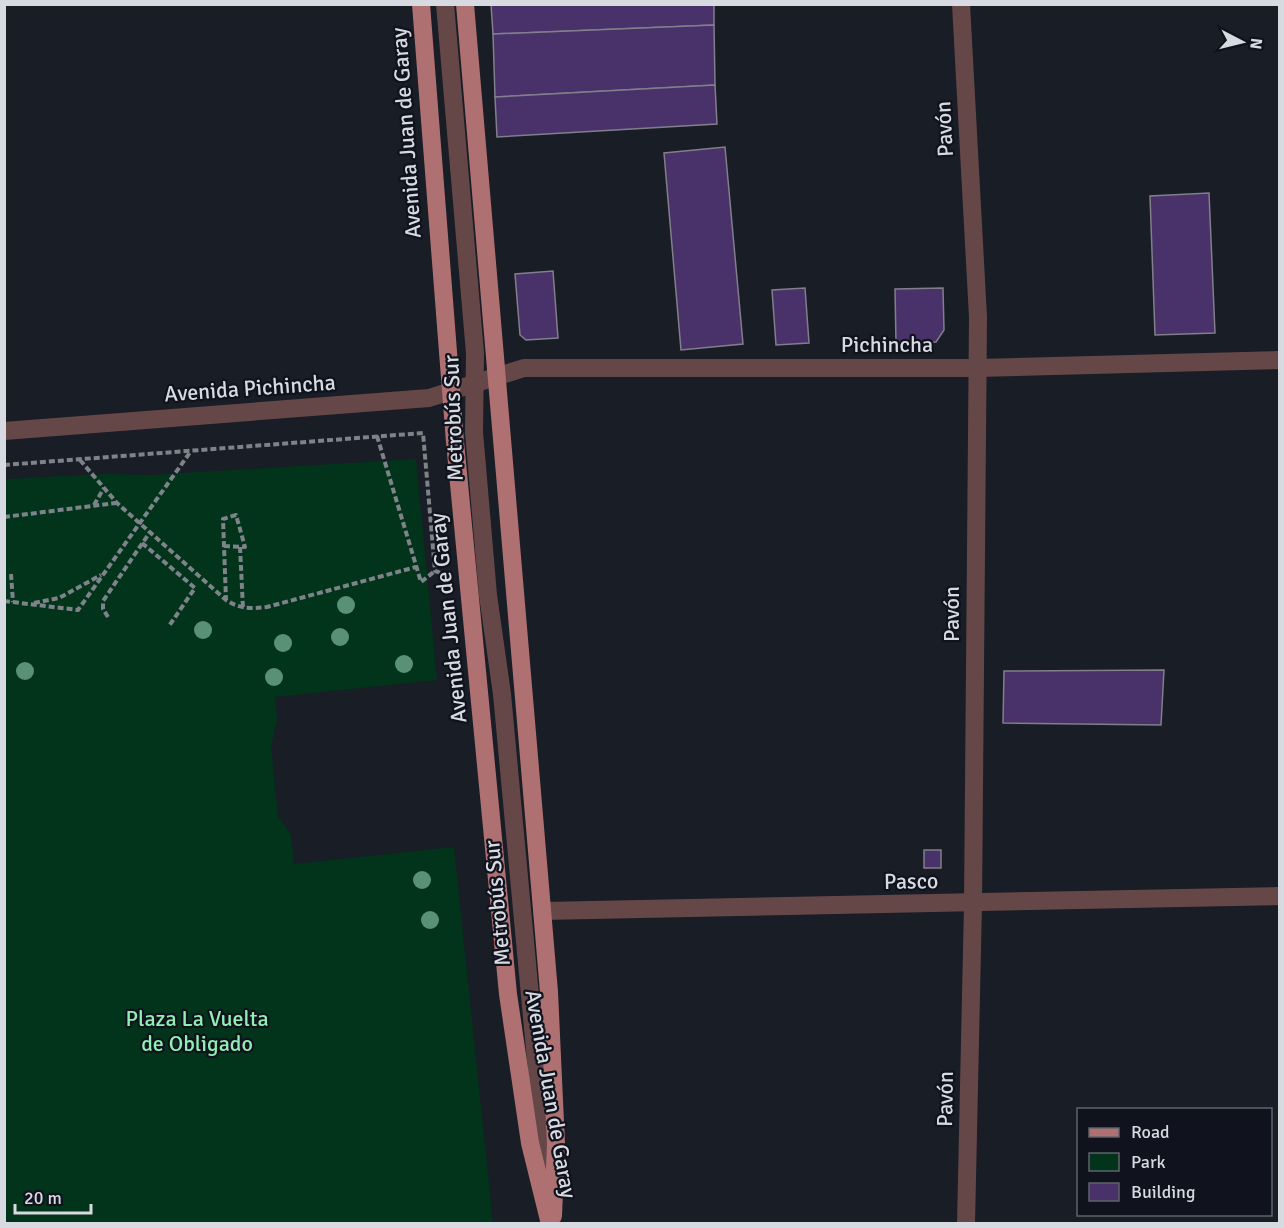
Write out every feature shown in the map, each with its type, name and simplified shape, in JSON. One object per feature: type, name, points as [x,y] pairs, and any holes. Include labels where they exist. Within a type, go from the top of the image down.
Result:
[{"type":"main road","name":"Avenida Juan de Garay","points":[[421,4],[450,392],[508,994],[530,1143],[551,1224]]},
{"type":"main road","name":"Avenida Juan de Garay","points":[[465,4],[549,992],[556,1144],[551,1224]]},
{"type":"street","name":"Metrobús Sur","points":[[445,4],[475,353],[474,432],[489,595],[502,694],[551,1224]]},
{"type":"street","name":"Pavón","points":[[961,4],[978,317],[973,904],[966,1224]]},
{"type":"street","name":"Pichincha","points":[[496,376],[524,368],[977,368],[1280,360]]},
{"type":"street","name":"Avenida Pichincha","points":[[4,431],[429,398],[496,376]]},
{"type":"street","name":"Pasco","points":[[542,911],[1280,896]]},
{"type":"path","points":[[4,465],[423,433],[435,571]]},
{"type":"path","points":[[377,436],[421,582],[435,571]]},
{"type":"path","points":[[4,601],[78,610],[191,451]]},
{"type":"path","points":[[80,459],[117,503],[226,600],[243,608],[267,607],[416,567]]},
{"type":"path","points":[[93,506],[104,488]]},
{"type":"path","points":[[4,517],[117,503]]},
{"type":"path","points":[[224,546],[245,547],[236,515],[223,519],[224,546],[226,600]]},
{"type":"path","points":[[108,617],[103,609],[103,601],[150,532]]},
{"type":"path","points":[[142,543],[195,588],[169,626]]},
{"type":"path","points":[[240,547],[243,608]]},
{"type":"path","points":[[435,571],[468,582]]},
{"type":"path","points":[[28,604],[59,598],[104,573]]},
{"type":"path","points":[[11,574],[13,602]]},
{"type":"green space","name":"Plaza La Vuelta de Obligado","points":[[416,459],[437,680],[275,697],[277,720],[271,746],[278,816],[291,835],[294,864],[454,847],[493,1223],[5,1223],[5,479],[105,474],[150,475]]},
{"type":"building","points":[[491,4],[714,4],[714,25],[493,34]]},
{"type":"building","points":[[714,25],[715,85],[495,97],[493,34]]},
{"type":"building","points":[[715,85],[717,124],[497,137],[495,97]]},
{"type":"building","points":[[725,147],[743,344],[681,350],[664,153]]},
{"type":"building","points":[[1209,193],[1215,333],[1155,335],[1150,196]]},
{"type":"building","points":[[553,271],[558,338],[526,340],[520,335],[515,274]]},
{"type":"building","points":[[805,288],[809,343],[776,345],[772,290]]},
{"type":"building","points":[[943,288],[944,330],[936,342],[896,343],[895,289]]},
{"type":"building","points":[[1164,670],[1161,725],[1003,723],[1004,671]]},
{"type":"building","points":[[924,850],[941,850],[941,868],[924,868]]}]
